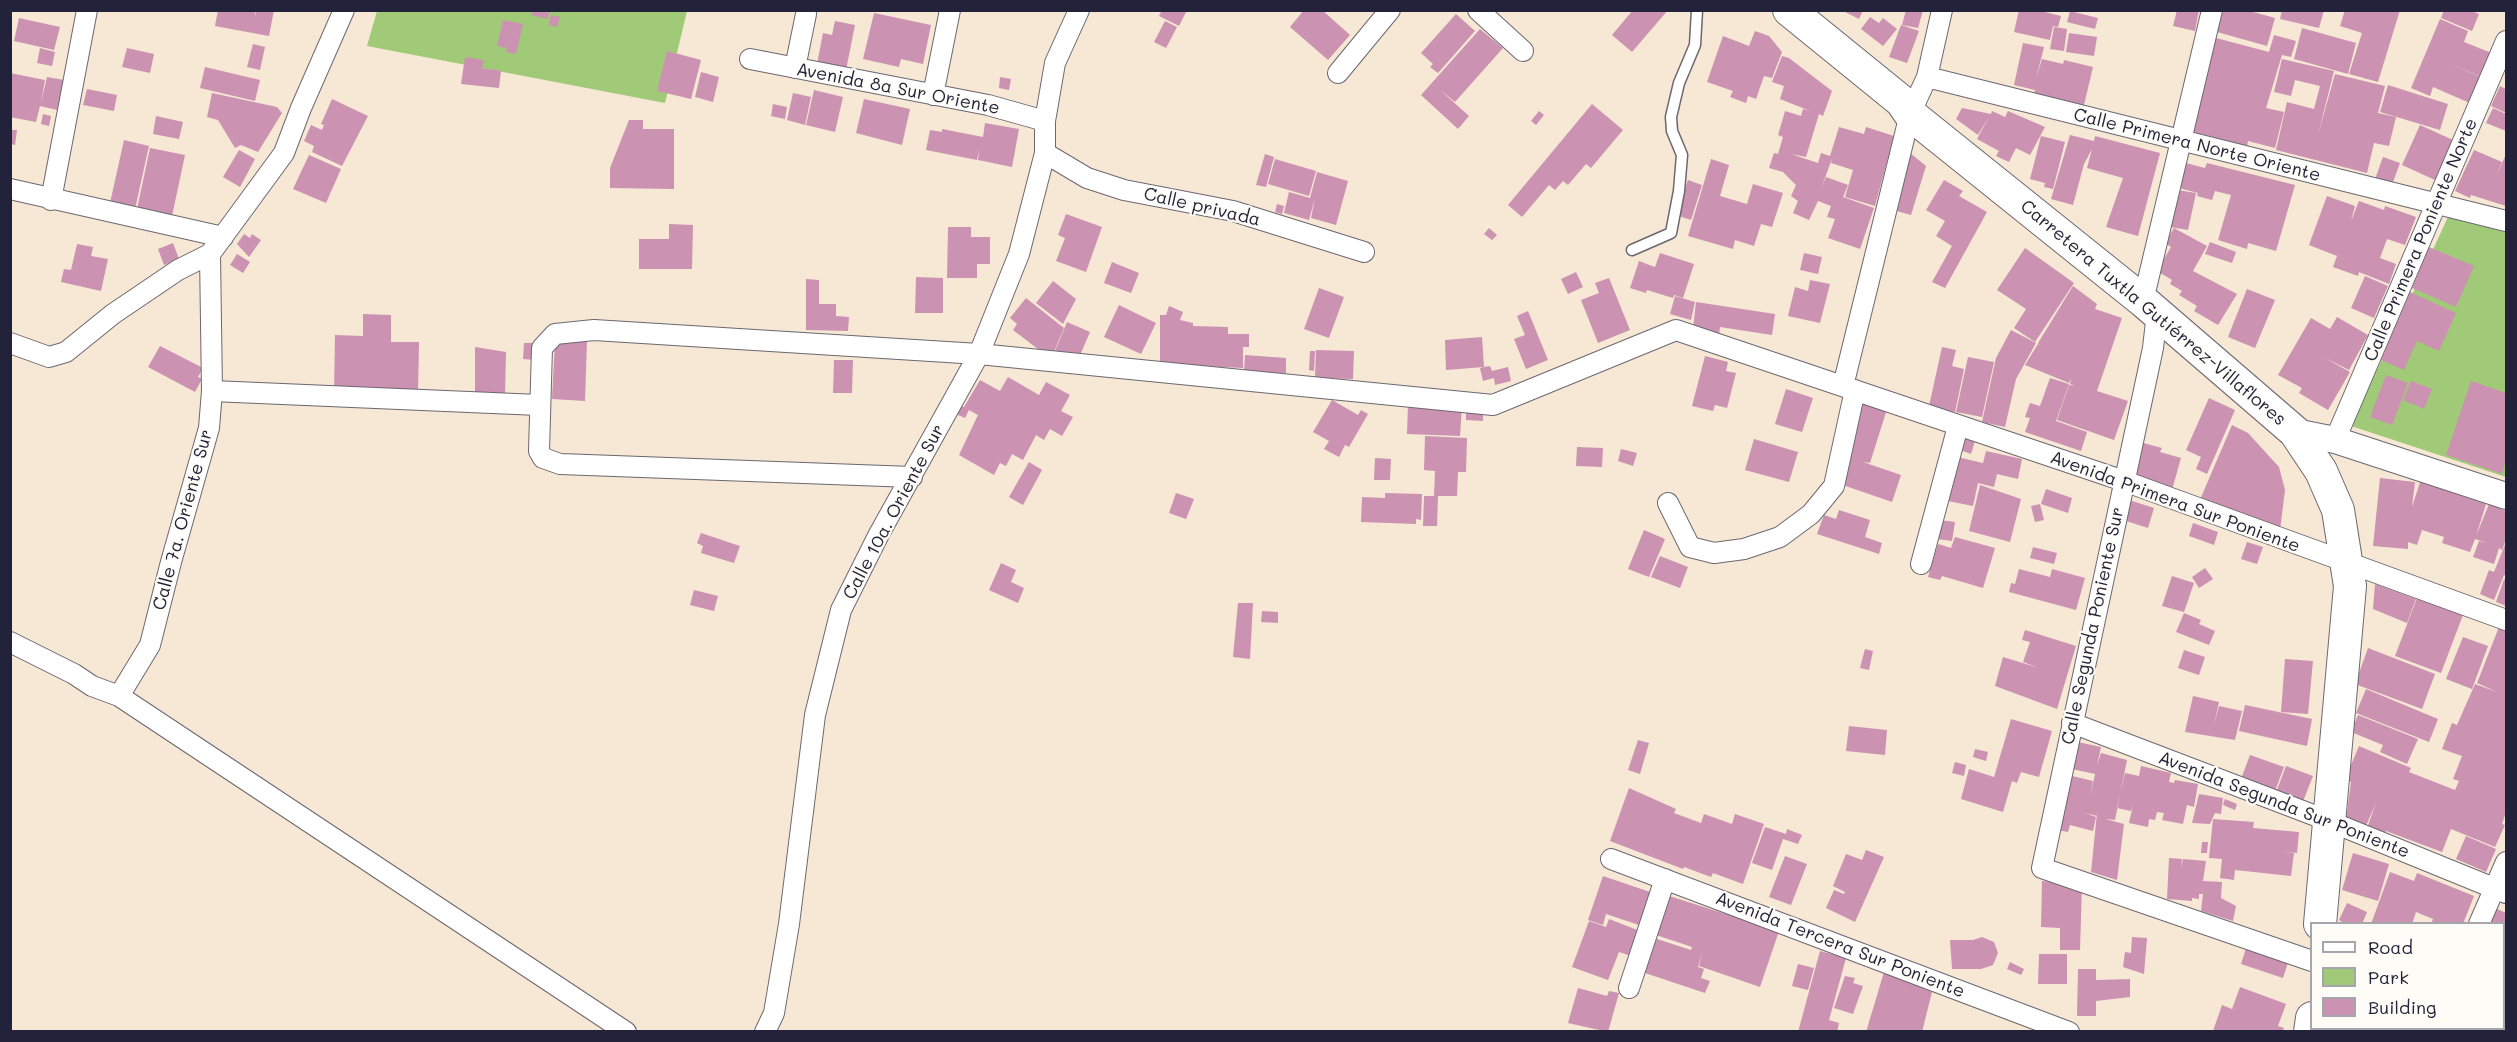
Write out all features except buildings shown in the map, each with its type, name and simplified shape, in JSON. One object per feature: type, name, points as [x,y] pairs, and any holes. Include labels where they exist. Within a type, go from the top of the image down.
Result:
[{"type":"main road","name":"Carretera Tuxtla Gutiérrez-Villaflores","points":[[1789,10],[1901,101],[1910,114],[2150,307],[2295,432],[2321,471],[2338,510],[2350,585],[2320,922]]},
{"type":"street","points":[[51,200],[87,10]]},
{"type":"street","points":[[10,343],[49,357],[66,352],[113,314],[178,270],[210,254],[284,153],[344,10]]},
{"type":"street","points":[[933,95],[950,10]]},
{"type":"street","name":"Calle 10a. Oriente Sur","points":[[765,1032],[774,1013],[789,924],[815,715],[841,610],[979,354],[1019,254],[1045,153],[1045,121],[1055,63],[1079,10]]},
{"type":"street","points":[[1338,73],[1390,10]]},
{"type":"street","points":[[1478,10],[1523,51]]},
{"type":"street","points":[[1668,503],[1690,548],[1714,553],[1744,549],[1780,537],[1811,514],[1834,486],[1849,388],[1910,114],[1927,77],[1942,10]]},
{"type":"street","name":"Calle Segunda Poniente Sur","points":[[2212,10],[2182,142],[2150,307],[2153,348],[2042,868],[2310,960]]},
{"type":"street","points":[[795,68],[806,14]]},
{"type":"street","name":"Calle Primera Poniente Norte","points":[[2335,440],[2506,41]]},
{"type":"street","name":"Avenida 8a Sur Oriente","points":[[750,59],[988,105],[1045,121]]},
{"type":"street","name":"Calle Primera Norte Oriente","points":[[1927,77],[2506,221]]},
{"type":"street","name":"Calle privada","points":[[1045,153],[1088,178],[1124,190],[1233,211],[1364,252]]},
{"type":"street","points":[[10,189],[223,237]]},
{"type":"street","name":"Calle 7a. Oriente Sur","points":[[119,696],[150,645],[209,428],[212,391],[210,254]]},
{"type":"street","name":"Avenida Primera Sur Poniente","points":[[912,477],[560,464],[543,458],[539,451],[542,348],[555,334],[594,330],[979,354],[1493,405],[1676,330],[2124,481],[2506,620]]},
{"type":"street","points":[[212,391],[539,405]]},
{"type":"street","points":[[1921,564],[1958,426]]},
{"type":"street","points":[[2295,432],[2335,440],[2506,496]]},
{"type":"street","points":[[10,642],[74,674],[92,686],[119,696],[626,1032]]},
{"type":"street","name":"Avenida Segunda Sur Poniente","points":[[2072,723],[2329,821],[2501,891]]},
{"type":"street","name":"Avenida Tercera Sur Poniente","points":[[1611,859],[2069,1032]]},
{"type":"street","points":[[2480,922],[2501,891],[2506,862]]},
{"type":"street","points":[[1629,988],[1665,879]]},
{"type":"lane","points":[[1632,250],[1671,233],[1679,191],[1682,155],[1672,131],[1671,117],[1679,83],[1695,45],[1697,10]]},
{"type":"green space","points":[[377,11],[687,11],[665,103],[367,46]]},
{"type":"green space","points":[[2448,217],[2506,232],[2506,477],[2351,426]]}]
